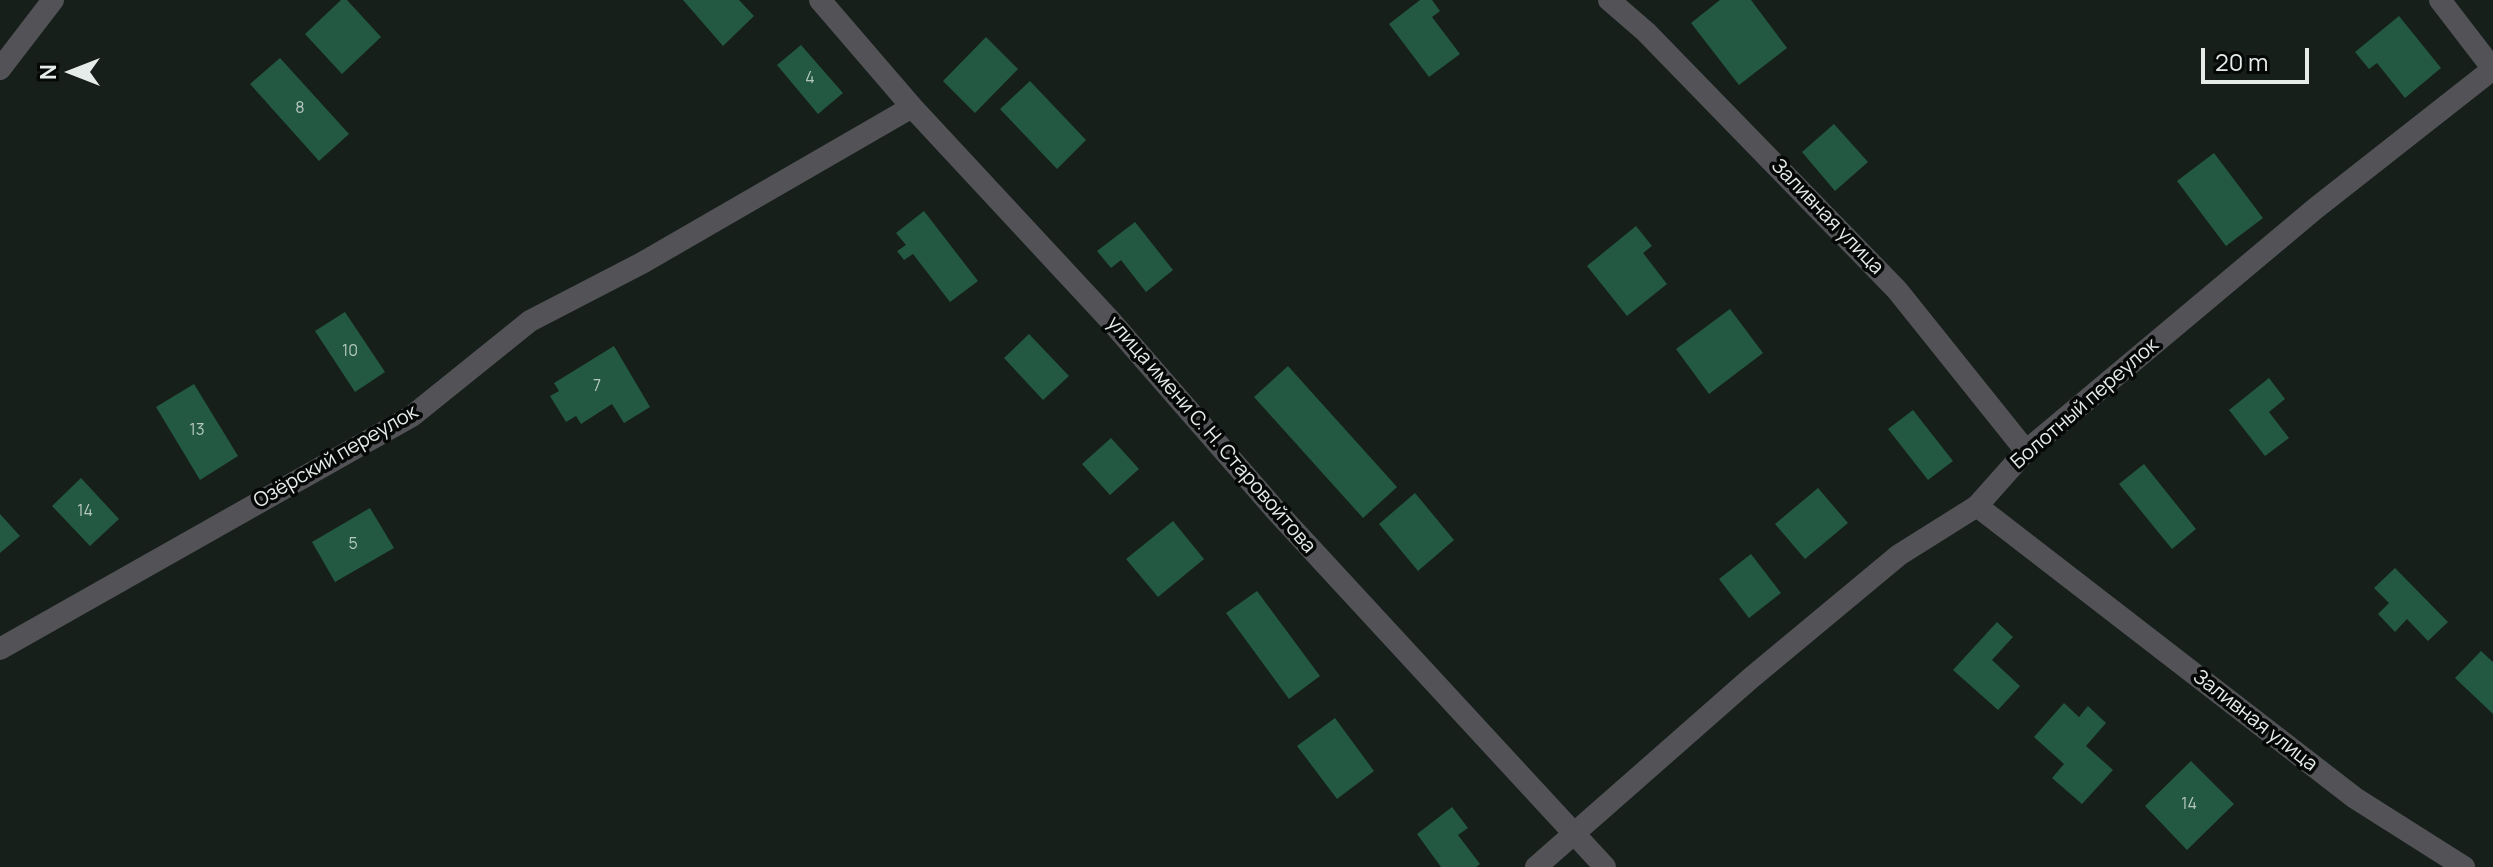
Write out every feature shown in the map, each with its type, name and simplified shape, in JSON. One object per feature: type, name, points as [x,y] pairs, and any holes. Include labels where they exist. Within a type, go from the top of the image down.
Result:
[{"type":"street","points":[[0,69],[53,0]]},
{"type":"street","name":"улица имени С. Н. Старовойтова","points":[[820,0],[912,107],[1109,319],[1278,513],[1576,832],[1605,867]]},
{"type":"street","name":"Заливная улица","points":[[1609,0],[1646,32],[1897,290],[2026,451]]},
{"type":"street","points":[[2440,0],[2493,69]]},
{"type":"street","name":"Болотный переулок","points":[[1536,867],[1899,555],[1977,506],[2026,451],[2316,208],[2493,69]]},
{"type":"street","name":"Озёрский переулок","points":[[0,649],[412,416],[530,321],[642,263],[912,107]]},
{"type":"street","name":"Заливная улица","points":[[1977,506],[2355,798],[2464,867]]},
{"type":"building","points":[[341,0],[347,0],[381,37],[342,74],[305,34]]},
{"type":"building","points":[[683,0],[739,0],[754,16],[723,46]]},
{"type":"building","points":[[1420,0],[1432,0],[1440,11],[1432,17],[1460,54],[1429,77],[1389,24]]},
{"type":"building","points":[[1720,0],[1751,0],[1787,48],[1739,85],[1691,23]]},
{"type":"building","points":[[2399,16],[2441,68],[2405,98],[2377,63],[2369,69],[2355,52]]},
{"type":"building","points":[[986,37],[1018,69],[975,113],[943,81]]},
{"type":"building","points":[[801,45],[843,93],[818,114],[777,65]]},
{"type":"building","points":[[280,58],[349,134],[319,161],[250,84]]},
{"type":"building","points":[[1030,81],[1086,140],[1057,169],[1000,109]]},
{"type":"building","points":[[1834,124],[1868,162],[1835,191],[1802,152]]},
{"type":"building","points":[[2214,153],[2263,218],[2226,246],[2177,181]]},
{"type":"building","points":[[924,211],[978,281],[950,302],[913,254],[904,260],[897,251],[906,245],[896,233]]},
{"type":"building","points":[[1135,222],[1173,270],[1146,292],[1121,260],[1111,268],[1097,251]]},
{"type":"building","points":[[1636,226],[1652,246],[1643,253],[1667,284],[1627,316],[1587,266]]},
{"type":"building","points":[[1730,309],[1763,353],[1709,394],[1676,349]]},
{"type":"building","points":[[345,312],[385,372],[355,392],[315,331]]},
{"type":"building","points":[[1029,334],[1069,376],[1043,400],[1004,358]]},
{"type":"building","points":[[614,346],[650,407],[624,423],[612,404],[581,424],[576,416],[566,422],[550,396],[559,391],[554,383]]},
{"type":"building","points":[[1288,366],[1397,487],[1363,518],[1254,397]]},
{"type":"building","points":[[2269,378],[2285,399],[2269,412],[2289,438],[2265,456],[2229,410]]},
{"type":"building","points":[[194,384],[238,456],[200,480],[156,407]]},
{"type":"building","points":[[1913,410],[1953,461],[1928,480],[1888,429]]},
{"type":"building","points":[[1111,438],[1139,469],[1110,495],[1082,464]]},
{"type":"building","points":[[2144,464],[2196,529],[2172,549],[2119,484]]},
{"type":"building","points":[[81,478],[119,519],[90,546],[52,506]]},
{"type":"building","points":[[1818,488],[1848,523],[1805,559],[1775,524]]},
{"type":"building","points":[[1415,493],[1454,540],[1418,571],[1379,524]]},
{"type":"building","points":[[370,508],[394,548],[335,582],[312,542]]},
{"type":"building","points":[[0,514],[20,536],[0,553]]},
{"type":"building","points":[[1173,521],[1204,559],[1158,597],[1126,559]]},
{"type":"building","points":[[1751,554],[1781,593],[1749,618],[1719,579]]},
{"type":"building","points":[[2395,568],[2448,622],[2428,641],[2407,619],[2395,632],[2378,614],[2389,603],[2374,588]]},
{"type":"building","points":[[1257,591],[1320,676],[1289,699],[1226,613]]},
{"type":"building","points":[[1997,622],[2013,637],[1992,660],[2020,686],[1998,710],[1953,670]]},
{"type":"building","points":[[2481,651],[2493,662],[2493,714],[2455,678]]},
{"type":"building","points":[[2064,703],[2079,717],[2088,706],[2106,723],[2086,746],[2113,770],[2082,804],[2052,778],[2064,764],[2034,737]]},
{"type":"building","points":[[1335,718],[1374,771],[1337,799],[1297,746]]},
{"type":"building","points":[[2191,761],[2234,804],[2187,850],[2145,806]]},
{"type":"building","points":[[1452,807],[1468,828],[1458,835],[1480,864],[1476,867],[1441,867],[1417,834]]}]
